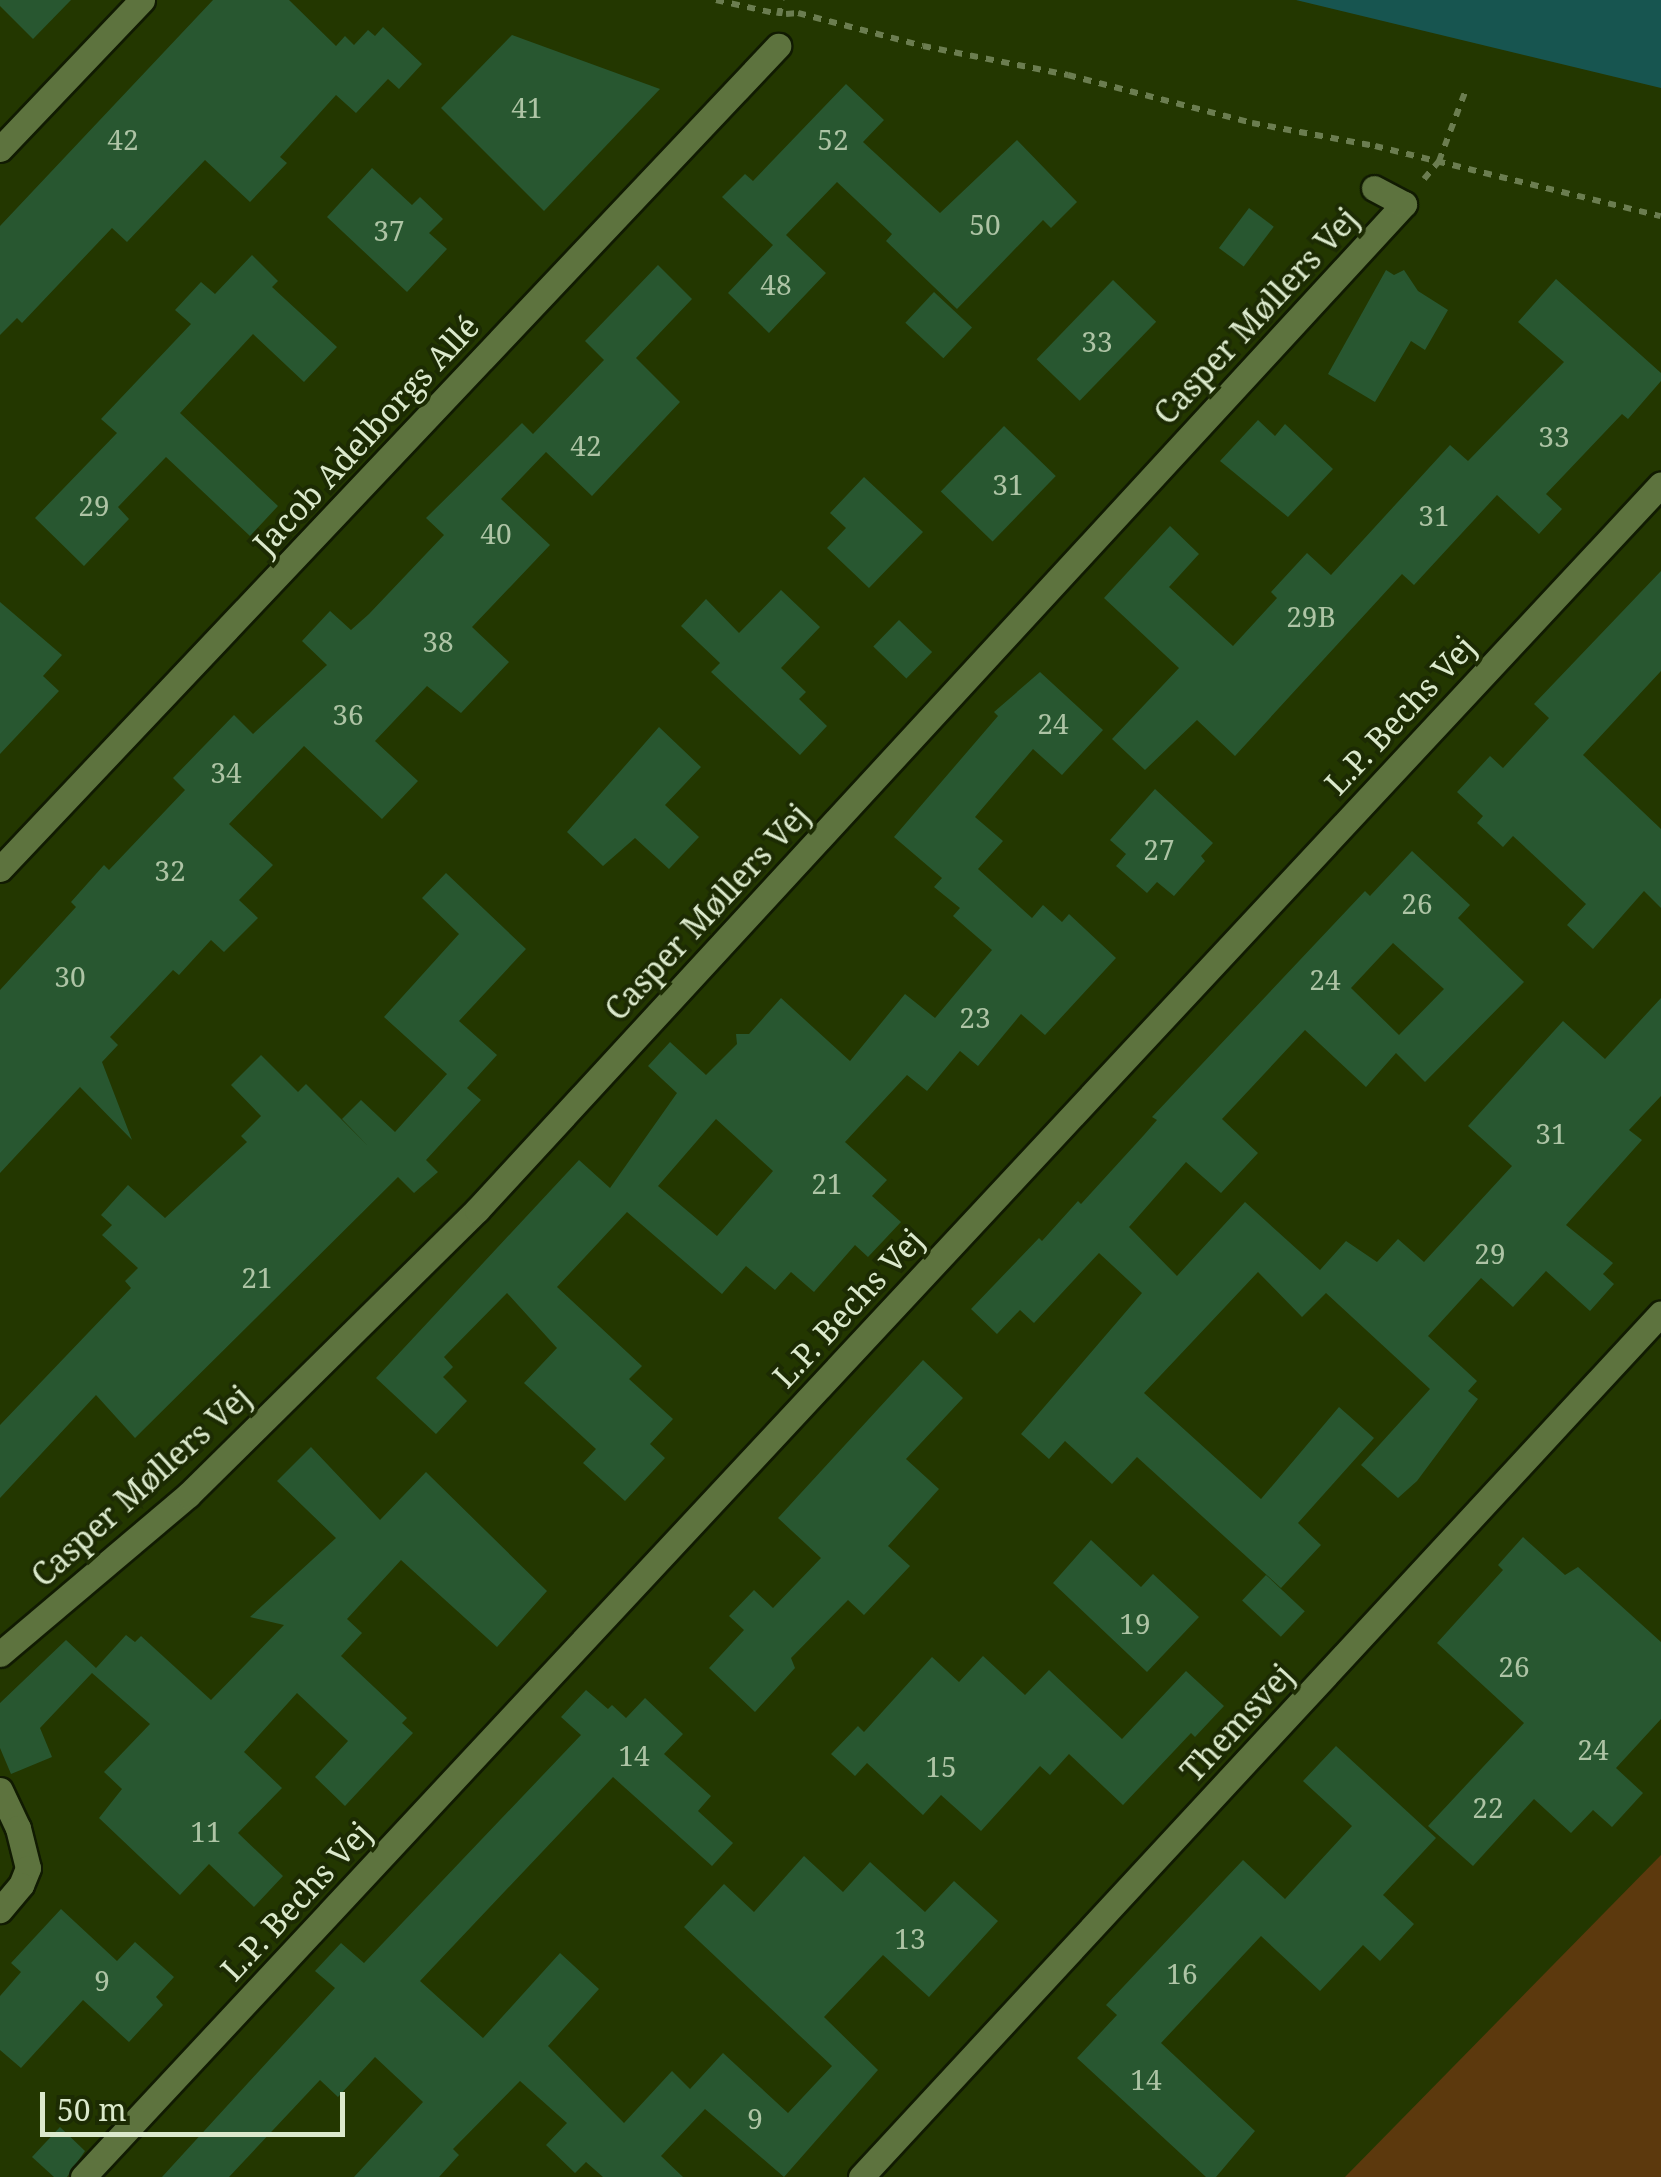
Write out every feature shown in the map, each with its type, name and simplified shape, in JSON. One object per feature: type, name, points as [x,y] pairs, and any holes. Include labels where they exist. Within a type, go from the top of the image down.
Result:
[{"type":"street","points":[[0,148],[142,0]]},
{"type":"street","name":"Jacob Adelborgs Allé","points":[[0,869],[778,46]]},
{"type":"street","name":"Casper Møllers Vej","points":[[0,1654],[188,1495],[476,1210],[1404,204],[1374,188]]},
{"type":"street","name":"L.P. Bechs Vej","points":[[83,2177],[1661,484]]},
{"type":"street","name":"Themsvej","points":[[862,2177],[1661,1312]]},
{"type":"street","points":[[0,1790],[18,1828],[28,1868],[21,1885],[0,1910]]},
{"type":"path","points":[[716,0],[779,14],[798,13],[923,46],[1068,74],[1252,123],[1439,160],[1661,216]]},
{"type":"path","points":[[780,12],[782,0]]},
{"type":"path","points":[[1404,204],[1439,160],[1468,87]]},
{"type":"shaded area","points":[[1661,1855],[1661,2177],[1345,2177]]},
{"type":"water","points":[[1296,0],[1661,0],[1661,88]]},
{"type":"building","points":[[0,0],[71,0],[33,39],[0,6]]},
{"type":"building","points":[[213,0],[289,0],[336,46],[345,36],[354,45],[368,30],[375,36],[383,27],[422,64],[399,89],[388,79],[356,113],[336,95],[280,157],[287,163],[250,202],[205,160],[127,242],[112,228],[22,323],[17,318],[0,335],[0,226]]},
{"type":"building","points":[[512,35],[660,89],[544,211],[441,108]]},
{"type":"building","points":[[846,84],[884,120],[863,142],[940,213],[1017,140],[1077,202],[1051,228],[1043,220],[957,309],[886,241],[892,234],[837,182],[786,235],[826,273],[769,333],[728,293],[773,245],[722,197],[745,174],[753,181]]},
{"type":"building","points":[[372,168],[412,205],[420,197],[443,219],[429,233],[447,249],[407,292],[327,217]]},
{"type":"building","points":[[1249,208],[1274,227],[1244,267],[1219,248]]},
{"type":"building","points":[[252,255],[278,281],[272,287],[337,347],[304,382],[253,334],[180,413],[278,506],[250,536],[166,457],[118,507],[129,519],[84,566],[35,518],[117,433],[101,419],[191,324],[175,310],[201,282],[215,294]]},
{"type":"building","points":[[658,265],[692,299],[636,358],[680,402],[592,496],[546,452],[501,499],[550,545],[472,627],[509,662],[461,713],[427,686],[375,741],[418,781],[382,819],[304,746],[229,824],[273,865],[239,900],[258,918],[224,952],[211,940],[179,975],[173,970],[110,1037],[118,1045],[102,1062],[132,1140],[80,1087],[0,1173],[0,990],[76,907],[71,902],[104,865],[109,870],[185,790],[173,778],[234,715],[253,734],[327,665],[302,641],[330,611],[351,630],[369,614],[444,535],[426,518],[522,423],[533,434],[604,360],[585,341]]},
{"type":"building","points":[[1386,270],[1394,275],[1404,270],[1418,291],[1448,310],[1425,350],[1411,341],[1375,402],[1328,374]]},
{"type":"building","points":[[1556,279],[1661,373],[1661,381],[1628,419],[1622,414],[1546,494],[1562,509],[1539,534],[1497,495],[1414,585],[1402,574],[1235,756],[1197,720],[1145,770],[1112,739],[1179,668],[1104,598],[1170,526],[1199,554],[1169,587],[1233,646],[1277,598],[1271,592],[1307,553],[1331,575],[1450,445],[1468,461],[1564,362],[1518,322]]},
{"type":"building","points":[[1113,280],[1156,322],[1080,401],[1037,359]]},
{"type":"building","points":[[934,292],[972,327],[943,358],[905,323]]},
{"type":"building","points":[[1258,420],[1275,436],[1285,424],[1333,469],[1288,517],[1220,461]]},
{"type":"building","points":[[1004,426],[1056,476],[993,541],[941,491]]},
{"type":"building","points":[[864,477],[923,532],[869,588],[827,548],[846,528],[830,513]]},
{"type":"building","points":[[1661,571],[1661,671],[1583,755],[1661,829],[1661,908],[1644,891],[1593,949],[1567,925],[1586,904],[1513,836],[1503,847],[1477,823],[1483,816],[1457,792],[1490,756],[1503,768],[1549,718],[1534,704]]},
{"type":"building","points":[[781,590],[820,627],[781,668],[806,692],[799,699],[827,726],[800,755],[711,672],[720,663],[681,626],[706,599],[739,633]]},
{"type":"building","points":[[0,602],[62,655],[43,676],[59,691],[0,754]]},
{"type":"building","points":[[899,620],[932,652],[906,679],[873,647]]},
{"type":"building","points":[[1040,672],[1103,730],[1062,775],[1033,749],[975,817],[1003,841],[978,869],[1032,918],[1043,905],[1062,922],[1069,914],[1116,958],[1045,1035],[1021,1014],[978,1066],[960,1051],[927,1091],[907,1075],[845,1142],[887,1180],[872,1196],[901,1222],[868,1257],[855,1245],[814,1292],[791,1272],[775,1290],[746,1266],[722,1294],[627,1212],[557,1287],[642,1366],[629,1379],[673,1419],[650,1444],[665,1458],[625,1501],[583,1463],[596,1449],[524,1383],[557,1348],[507,1293],[444,1357],[453,1367],[443,1377],[467,1401],[436,1434],[376,1378],[579,1160],[610,1188],[677,1093],[648,1066],[670,1042],[706,1075],[737,1044],[736,1034],[749,1034],[781,998],[850,1061],[905,994],[935,1018],[992,950],[953,916],[960,908],[934,887],[942,878],[894,837],[998,716],[994,712]],"holes":[[[716,1119],[773,1171],[717,1236],[658,1186]]]},
{"type":"building","points":[[659,727],[701,767],[665,805],[699,837],[669,869],[635,838],[603,866],[567,832]]},
{"type":"building","points":[[1155,789],[1213,843],[1201,856],[1205,861],[1174,896],[1157,882],[1147,893],[1116,866],[1126,854],[1110,840]]},
{"type":"building","points":[[1412,851],[1470,905],[1458,918],[1524,982],[1425,1082],[1396,1053],[1366,1087],[1305,1030],[1222,1119],[1258,1153],[1221,1193],[1186,1162],[1129,1227],[1177,1276],[1245,1202],[1320,1270],[1346,1241],[1377,1262],[1398,1239],[1424,1262],[1512,1166],[1468,1126],[1563,1021],[1605,1059],[1661,998],[1661,1096],[1629,1130],[1642,1140],[1566,1225],[1613,1263],[1603,1274],[1614,1284],[1590,1311],[1546,1271],[1513,1307],[1481,1278],[1428,1336],[1477,1381],[1468,1391],[1478,1399],[1417,1481],[1398,1498],[1361,1465],[1430,1389],[1326,1293],[1302,1317],[1258,1272],[1144,1393],[1261,1499],[1339,1407],[1374,1438],[1298,1523],[1321,1545],[1281,1588],[1137,1457],[1112,1484],[1065,1441],[1049,1459],[1021,1434],[1142,1293],[1099,1253],[1034,1323],[1020,1310],[997,1334],[971,1309],[1039,1238],[1042,1241],[1078,1201],[1081,1204],[1157,1120],[1152,1117],[1365,891],[1370,896]],"holes":[[[1393,943],[1444,989],[1399,1035],[1351,988]]]},
{"type":"building","points":[[446,873],[526,949],[459,1021],[497,1055],[467,1088],[481,1100],[426,1160],[438,1172],[414,1193],[398,1177],[135,1438],[96,1395],[0,1498],[0,1425],[131,1288],[125,1281],[138,1268],[102,1235],[112,1225],[101,1215],[128,1185],[165,1218],[247,1142],[241,1136],[261,1116],[231,1085],[261,1055],[298,1092],[306,1084],[368,1146],[342,1119],[361,1100],[395,1132],[447,1074],[384,1017],[459,934],[422,898]]},
{"type":"building","points":[[923,1360],[963,1398],[906,1459],[939,1489],[888,1546],[910,1566],[864,1615],[848,1600],[791,1658],[795,1668],[755,1712],[709,1668],[744,1630],[729,1616],[754,1590],[773,1608],[821,1558],[778,1518]]},
{"type":"building","points":[[311,1447],[380,1520],[426,1472],[547,1591],[497,1647],[401,1560],[347,1619],[362,1633],[341,1656],[407,1718],[402,1723],[413,1733],[345,1806],[315,1777],[348,1741],[297,1693],[244,1752],[282,1788],[238,1833],[283,1876],[254,1907],[209,1864],[180,1895],[99,1818],[122,1789],[104,1772],[150,1724],[92,1673],[40,1728],[52,1757],[11,1774],[0,1748],[0,1703],[66,1640],[96,1668],[126,1635],[135,1642],[141,1636],[211,1700],[284,1625],[250,1617],[336,1538],[277,1481]]},
{"type":"building","points":[[1523,1537],[1565,1575],[1578,1567],[1661,1642],[1661,1719],[1616,1768],[1643,1793],[1612,1827],[1593,1810],[1571,1833],[1534,1799],[1473,1866],[1428,1826],[1524,1723],[1437,1643],[1503,1570],[1498,1565]]},
{"type":"building","points":[[1091,1540],[1141,1587],[1153,1574],[1199,1617],[1147,1672],[1053,1583]]},
{"type":"building","points":[[1266,1575],[1305,1611],[1281,1637],[1242,1601]]},
{"type":"building","points":[[983,1656],[1025,1695],[1049,1670],[1122,1739],[1186,1671],[1224,1706],[1195,1737],[1191,1733],[1123,1805],[1069,1754],[1050,1775],[1040,1766],[981,1831],[941,1795],[923,1815],[867,1763],[855,1776],[831,1754],[858,1726],[864,1732],[932,1657],[959,1682]]},
{"type":"building","points":[[586,1690],[626,1718],[645,1698],[683,1734],[664,1754],[711,1796],[698,1811],[733,1843],[712,1866],[613,1777],[420,1981],[483,2038],[560,1953],[599,1989],[548,2046],[624,2123],[672,2071],[690,2089],[723,2053],[788,2113],[832,2066],[684,1927],[724,1884],[754,1912],[804,1856],[843,1892],[870,1862],[925,1912],[954,1881],[998,1921],[929,1997],[883,1955],[824,2017],[878,2070],[784,2177],[705,2109],[661,2156],[683,2177],[603,2177],[586,2162],[575,2173],[546,2145],[567,2123],[520,2081],[453,2149],[459,2155],[439,2177],[354,2177],[423,2102],[375,2057],[338,2097],[320,2080],[229,2177],[162,2177],[335,1988],[315,1971],[341,1943],[364,1963],[581,1735],[561,1717]]},
{"type":"building","points":[[1336,1746],[1436,1838],[1383,1895],[1414,1924],[1380,1961],[1363,1945],[1320,1991],[1261,1936],[1161,2043],[1255,2131],[1216,2177],[1206,2177],[1077,2058],[1117,2015],[1106,2005],[1243,1860],[1285,1899],[1352,1826],[1303,1781]]},
{"type":"building","points":[[61,1909],[117,1961],[135,1942],[174,1977],[156,1997],[163,2005],[129,2042],[83,2000],[21,2068],[0,2050],[0,1996],[21,1972],[11,1963]]},
{"type":"building","points":[[60,2127],[85,2151],[67,2177],[54,2177],[32,2157]]}]
